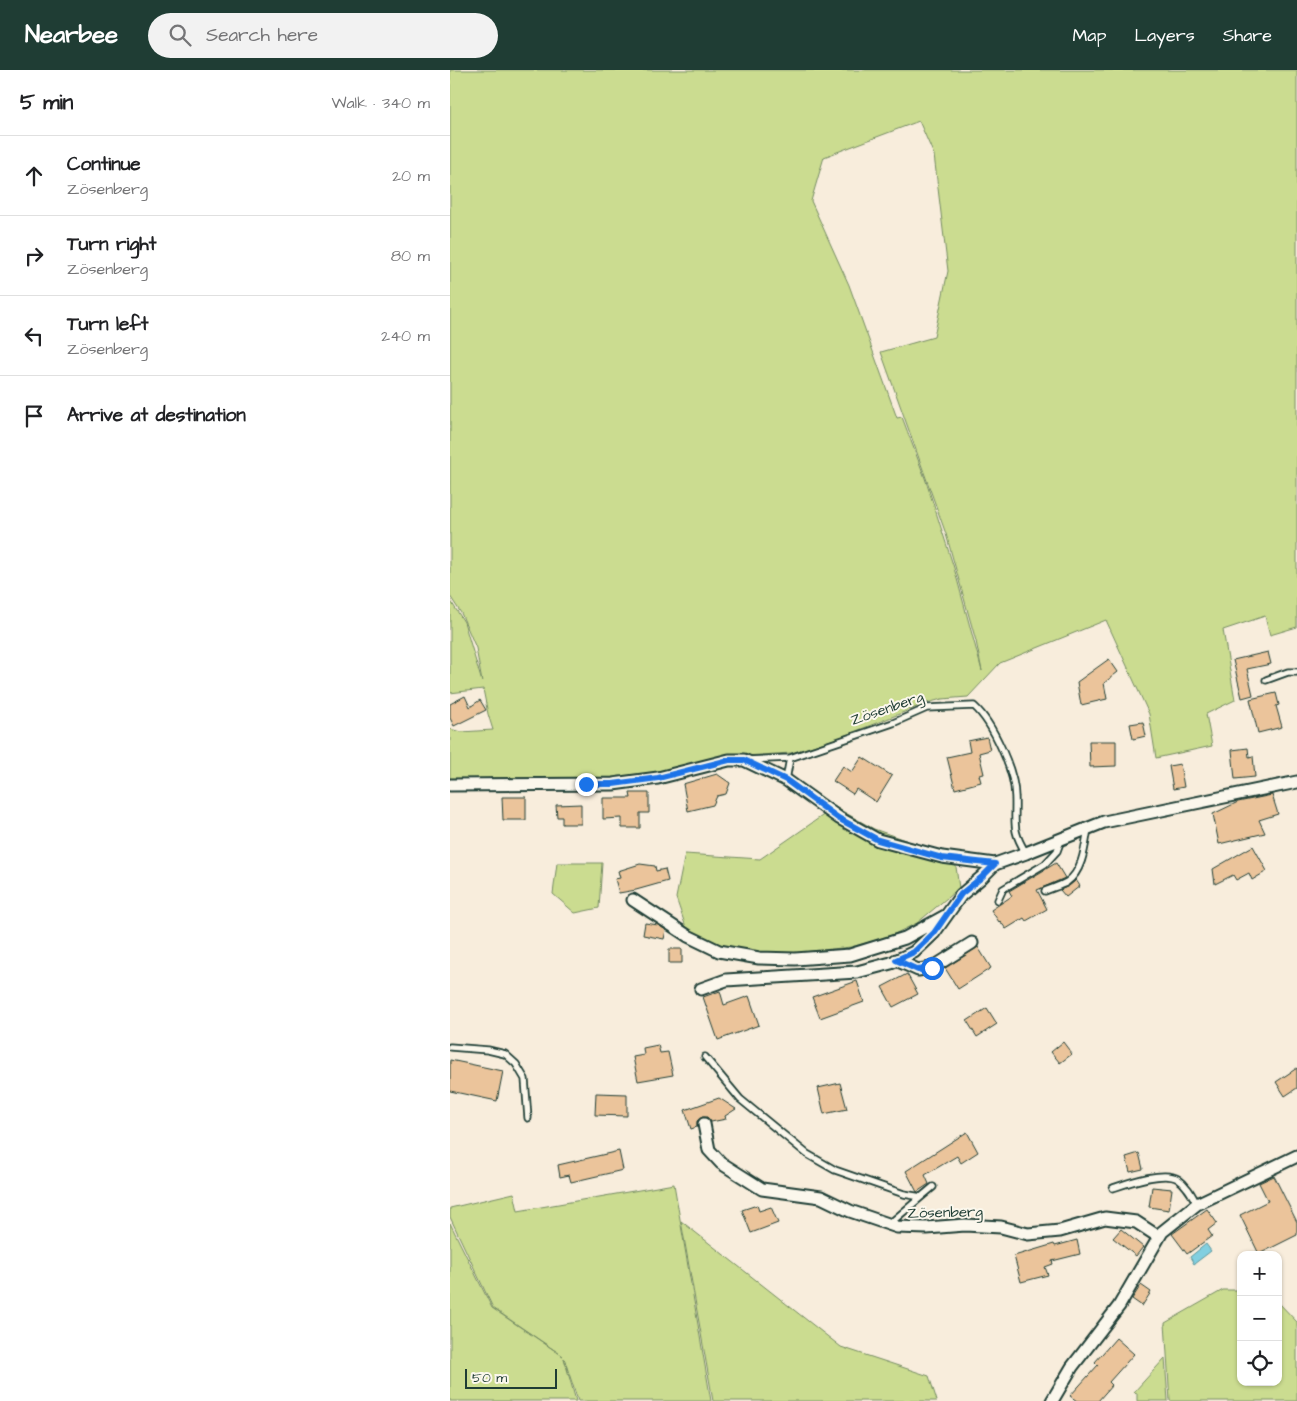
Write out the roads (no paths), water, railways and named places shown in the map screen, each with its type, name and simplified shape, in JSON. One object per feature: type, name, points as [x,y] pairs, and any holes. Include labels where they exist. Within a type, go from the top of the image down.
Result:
[{"type":"street","name":"Zösenberg","points":[[450,785],[613,784],[658,778],[729,760],[744,760]]},
{"type":"street","points":[[744,760],[786,780],[838,818],[878,840],[942,858],[995,864]]},
{"type":"street","points":[[701,989],[726,980],[857,972],[896,960],[914,952],[934,933],[961,894],[995,864],[1104,822],[1297,782]]},
{"type":"street","points":[[633,900],[688,936],[719,951],[758,958],[795,959],[850,955],[905,938],[946,916]]},
{"type":"street","points":[[896,960],[918,970],[932,968],[972,943]]},
{"type":"street","name":"Zösenberg","points":[[704,1124],[709,1150],[721,1163],[762,1189],[821,1197],[850,1212],[894,1227],[927,1228],[965,1225],[1001,1227],[1028,1234],[1060,1231],[1105,1218],[1136,1222],[1159,1237]]},
{"type":"street","points":[[1052,1401],[1072,1367],[1119,1306],[1162,1232],[1197,1204],[1297,1156]]},
{"type":"lane","points":[[1266,680],[1288,672],[1297,672]]},
{"type":"lane","name":"Zösenberg","points":[[744,760],[790,758],[893,723],[927,708],[974,706],[981,713],[996,737],[1010,772],[1016,796],[1015,834],[1026,853]]},
{"type":"lane","points":[[786,780],[790,758]]},
{"type":"lane","points":[[1045,891],[1067,882],[1076,872],[1084,853],[1088,828]]},
{"type":"lane","points":[[998,900],[1003,889],[1045,864],[1058,851],[1062,839]]},
{"type":"lane","points":[[450,1047],[488,1050],[505,1054],[516,1064],[525,1079],[528,1118]]},
{"type":"lane","name":"Zösenberg","points":[[705,1056],[740,1099],[807,1154],[835,1170],[904,1194],[921,1197],[933,1187]]},
{"type":"lane","points":[[1113,1188],[1158,1176],[1168,1176],[1178,1179],[1188,1188],[1197,1204]]},
{"type":"lane","points":[[894,1227],[892,1224],[894,1220],[921,1197]]},
{"type":"water","points":[[1206,1244],[1211,1251],[1194,1264],[1190,1257]]}]
